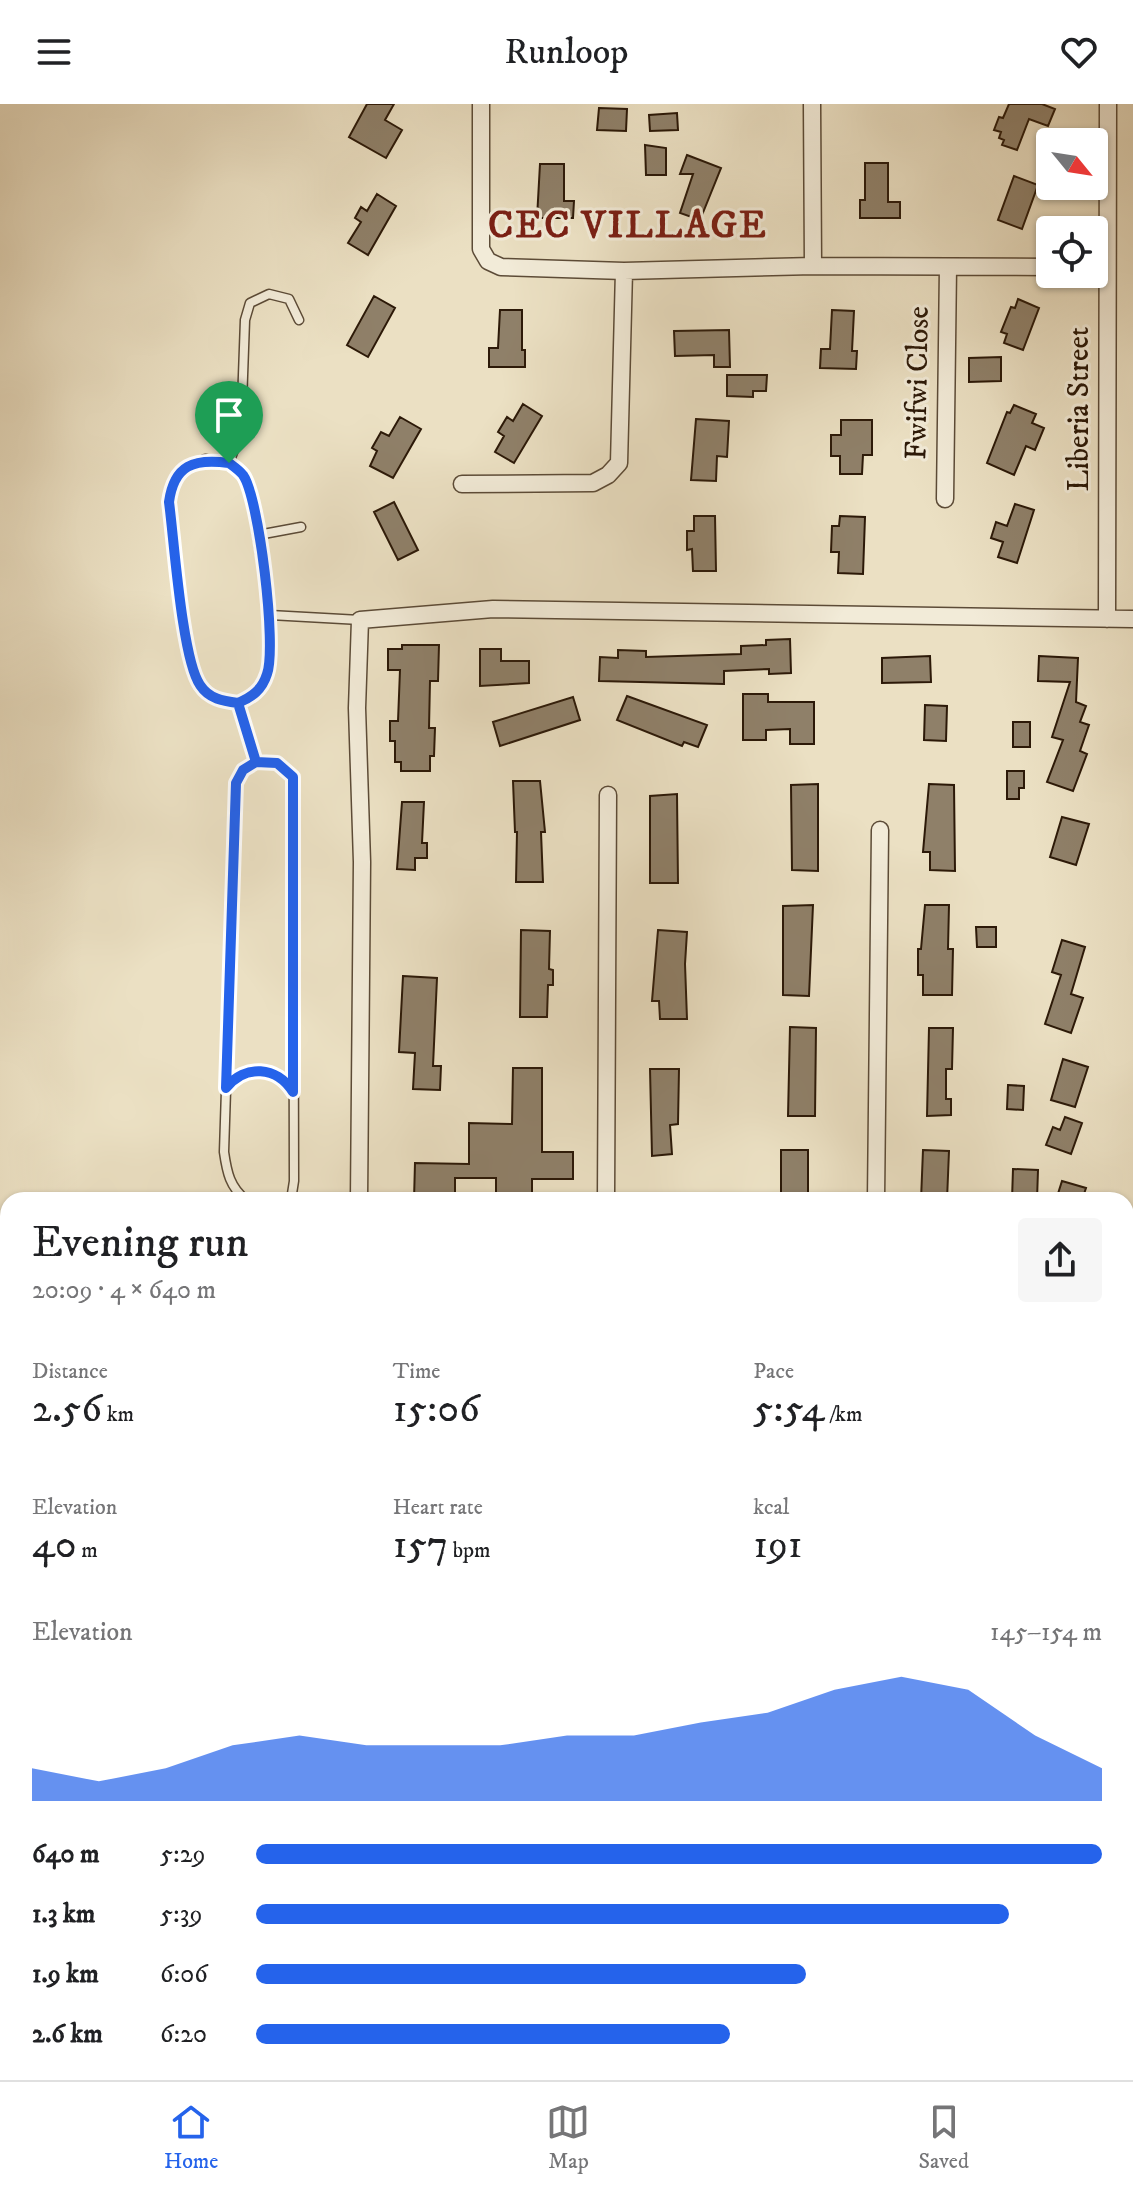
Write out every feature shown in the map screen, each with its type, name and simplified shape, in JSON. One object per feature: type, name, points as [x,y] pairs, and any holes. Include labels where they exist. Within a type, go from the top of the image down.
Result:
[{"type":"street","points":[[481,104],[481,249],[488,261],[501,267],[624,271],[813,266],[1036,267]]},
{"type":"street","points":[[812,104],[813,266]]},
{"type":"street","name":"Liberia Street","points":[[1103,216],[1108,104]]},
{"type":"street","name":"Fwifwi Close","points":[[945,499],[948,267]]},
{"type":"street","points":[[462,484],[593,483],[608,475],[619,463],[624,271]]},
{"type":"street","name":"Liberia Street","points":[[1101,288],[1107,619]]},
{"type":"street","points":[[359,1192],[362,862],[357,708],[360,620],[493,609],[1133,619]]},
{"type":"street","points":[[606,1192],[608,795]]},
{"type":"street","points":[[876,1192],[880,830]]},
{"type":"lane","points":[[229,463],[241,431],[245,320],[250,303],[269,294],[289,299],[299,320]]},
{"type":"lane","points":[[205,459],[229,463],[244,476],[258,535],[270,615],[268,674],[255,695],[238,703],[219,701],[200,686],[189,656],[169,502],[172,481],[187,467],[205,459]]},
{"type":"lane","points":[[258,535],[301,527]]},
{"type":"lane","points":[[270,615],[360,620]]},
{"type":"lane","points":[[238,703],[256,762]]},
{"type":"lane","points":[[236,1192],[227,1175],[224,1152],[236,783],[243,770],[256,762],[277,763],[293,777],[291,1192]]},
{"type":"lane","points":[[226,1088],[245,1073],[262,1071],[277,1075],[293,1092]]},
{"type":"building","points":[[367,104],[394,104],[385,120],[402,130],[386,158],[349,137]]},
{"type":"building","points":[[1009,104],[1042,104],[1055,109],[1048,126],[1029,119],[1017,150],[1002,145],[1004,140],[999,138],[1001,132],[994,130]]},
{"type":"building","points":[[599,108],[627,109],[626,131],[597,130]]},
{"type":"building","points":[[677,113],[678,130],[650,131],[649,115]]},
{"type":"building","points":[[645,145],[666,148],[666,175],[646,175]]},
{"type":"building","points":[[687,155],[721,168],[700,220],[680,213],[693,174],[680,174]]},
{"type":"building","points":[[865,163],[888,163],[888,202],[900,202],[900,218],[860,218],[860,200],[865,200]]},
{"type":"building","points":[[540,164],[564,164],[564,201],[574,201],[573,218],[537,218]]},
{"type":"building","points":[[1014,176],[1036,184],[1022,229],[998,220]]},
{"type":"building","points":[[377,194],[396,206],[368,255],[348,243],[361,222],[355,218],[361,207],[367,211]]},
{"type":"building","points":[[374,296],[395,308],[368,357],[347,345]]},
{"type":"building","points":[[1018,299],[1039,308],[1023,350],[1004,343],[1007,334],[1001,332],[1011,307],[1015,308]]},
{"type":"building","points":[[500,310],[522,310],[525,367],[489,367],[489,348],[498,348]]},
{"type":"building","points":[[832,310],[854,311],[852,351],[857,351],[856,369],[820,368],[821,349],[830,349]]},
{"type":"building","points":[[729,330],[730,367],[714,367],[714,355],[675,356],[674,331]]},
{"type":"building","points":[[1001,357],[1001,381],[969,382],[969,358]]},
{"type":"building","points":[[727,375],[767,375],[766,391],[753,391],[753,397],[727,396]]},
{"type":"building","points":[[523,404],[542,416],[514,463],[495,452],[504,436],[498,432],[507,417],[513,421]]},
{"type":"building","points":[[1014,405],[1036,414],[1032,423],[1044,428],[1035,450],[1026,446],[1014,475],[987,463],[1007,412],[1010,413]]},
{"type":"building","points":[[400,417],[421,429],[393,478],[370,466],[377,451],[372,448],[381,432],[389,436]]},
{"type":"building","points":[[696,419],[729,421],[727,457],[717,456],[716,481],[691,480]]},
{"type":"building","points":[[841,420],[872,420],[872,455],[863,455],[862,474],[840,474],[840,456],[831,456],[831,435],[841,435]]},
{"type":"building","points":[[394,502],[418,550],[398,560],[374,512]]},
{"type":"building","points":[[1015,504],[1034,510],[1017,563],[998,557],[1003,542],[991,538],[996,522],[1007,526]]},
{"type":"building","points":[[694,516],[715,516],[716,571],[693,571],[692,549],[687,550],[687,531],[694,531]]},
{"type":"building","points":[[840,516],[865,517],[863,574],[838,573],[839,552],[831,552],[832,526],[839,526]]},
{"type":"building","points":[[790,639],[791,673],[769,674],[769,669],[724,671],[724,684],[599,681],[600,657],[618,658],[618,650],[646,651],[646,657],[741,654],[741,646],[766,645],[766,640]]},
{"type":"building","points":[[402,645],[439,645],[438,681],[430,681],[429,728],[435,728],[430,771],[401,771],[401,762],[395,762],[395,741],[390,741],[390,721],[398,721],[400,670],[388,670],[388,649],[402,649]]},
{"type":"building","points":[[480,649],[501,649],[501,661],[529,661],[529,683],[480,686]]},
{"type":"building","points":[[930,656],[931,682],[882,683],[882,658]]},
{"type":"building","points":[[1039,656],[1078,658],[1076,702],[1086,706],[1080,722],[1089,725],[1080,751],[1087,754],[1073,791],[1047,782],[1063,740],[1052,737],[1070,682],[1038,681]]},
{"type":"building","points":[[743,694],[768,694],[768,702],[814,702],[814,744],[790,744],[790,729],[766,730],[766,740],[743,740]]},
{"type":"building","points":[[627,696],[707,725],[698,747],[684,742],[682,746],[617,720]]},
{"type":"building","points":[[573,697],[580,720],[500,746],[493,722]]},
{"type":"building","points":[[925,705],[947,706],[946,741],[924,740]]},
{"type":"building","points":[[1013,722],[1030,722],[1030,747],[1013,747]]},
{"type":"building","points":[[1007,771],[1024,771],[1024,788],[1019,788],[1019,799],[1007,799]]},
{"type":"building","points":[[513,781],[540,781],[545,832],[541,832],[543,882],[516,882],[517,832]]},
{"type":"building","points":[[818,784],[818,871],[792,870],[791,785]]},
{"type":"building","points":[[929,784],[954,785],[955,871],[930,870],[930,852],[923,852]]},
{"type":"building","points":[[677,794],[678,883],[650,883],[650,796]]},
{"type":"building","points":[[402,802],[424,802],[422,843],[427,843],[427,858],[415,858],[415,870],[397,869]]},
{"type":"building","points":[[1062,817],[1089,824],[1076,865],[1050,857]]},
{"type":"building","points":[[813,905],[809,996],[783,995],[783,906]]},
{"type":"building","points":[[925,905],[949,905],[948,949],[953,949],[952,995],[923,995],[923,975],[918,975],[918,949],[921,949]]},
{"type":"building","points":[[976,927],[996,927],[996,947],[977,947]]},
{"type":"building","points":[[521,930],[550,931],[549,969],[553,970],[553,985],[548,985],[547,1017],[520,1017]]},
{"type":"building","points":[[658,930],[687,932],[687,1019],[660,1019],[659,1001],[652,1001]]},
{"type":"building","points":[[1062,940],[1085,947],[1071,994],[1083,998],[1071,1033],[1045,1024],[1061,975],[1052,972]]},
{"type":"building","points":[[403,976],[437,978],[433,1066],[441,1066],[440,1090],[413,1089],[415,1053],[399,1052]]},
{"type":"building","points":[[790,1027],[816,1028],[815,1116],[788,1116]]},
{"type":"building","points":[[929,1028],[953,1028],[952,1069],[946,1069],[946,1099],[951,1099],[951,1115],[927,1116]]},
{"type":"building","points":[[1063,1059],[1088,1067],[1075,1107],[1051,1100]]},
{"type":"building","points":[[513,1068],[542,1068],[542,1152],[573,1152],[573,1179],[532,1179],[532,1192],[496,1192],[496,1178],[455,1178],[455,1192],[414,1192],[415,1163],[469,1164],[469,1123],[512,1124]]},
{"type":"building","points":[[650,1069],[679,1069],[678,1124],[670,1125],[672,1154],[652,1156]]},
{"type":"building","points":[[1008,1085],[1024,1086],[1023,1110],[1007,1109]]},
{"type":"building","points":[[1065,1117],[1082,1123],[1071,1154],[1046,1145],[1053,1127],[1060,1130]]},
{"type":"building","points":[[781,1150],[808,1150],[808,1192],[781,1192]]},
{"type":"building","points":[[923,1150],[949,1151],[947,1192],[921,1192]]},
{"type":"building","points":[[1013,1169],[1038,1170],[1037,1192],[1012,1192]]},
{"type":"building","points":[[1062,1181],[1086,1188],[1085,1192],[1059,1192]]},
{"type":"district","name":"CEC VILLAGE","points":[[628,226]]},
{"type":"route","points":[[229,463],[205,459],[187,467],[172,481],[169,502],[189,656],[200,686],[219,701],[238,703],[256,762],[243,770],[236,783],[226,1088],[245,1073],[262,1071],[277,1075],[293,1092],[293,777],[277,763],[256,762],[238,703],[255,695],[268,674],[270,615],[253,507],[244,476],[229,463]]}]
